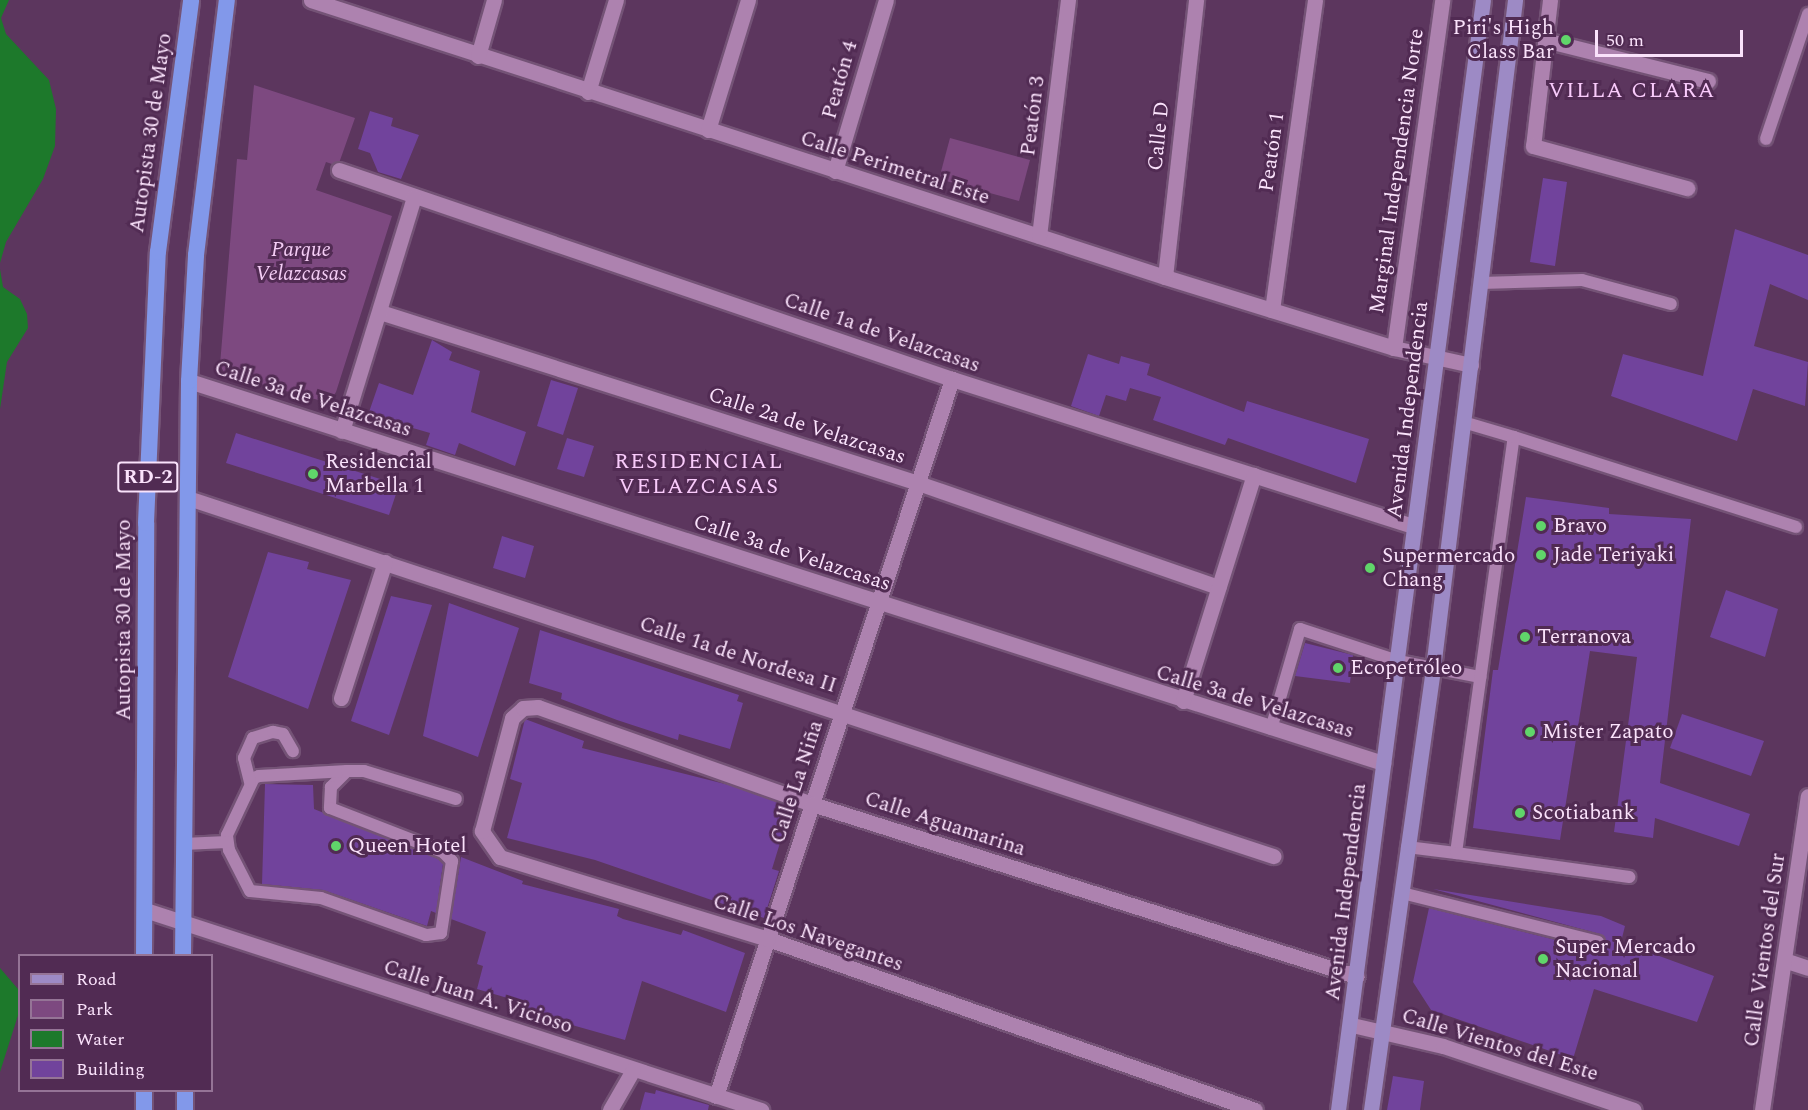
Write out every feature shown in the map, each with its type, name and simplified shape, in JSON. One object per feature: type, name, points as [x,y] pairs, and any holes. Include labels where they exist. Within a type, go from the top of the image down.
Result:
[{"type":"highway","name":"Autopista 30 de Mayo","points":[[144,954],[146,523],[158,252],[191,0]]},
{"type":"highway","name":"RD-2","points":[[183,954],[189,381],[196,255],[227,0]]},
{"type":"highway","points":[[144,1092],[144,1110]]},
{"type":"highway","points":[[185,1092],[185,1110]]},
{"type":"main road","name":"Avenida Independencia","points":[[1338,1110],[1352,1025],[1356,976],[1383,764],[1483,0]]},
{"type":"main road","points":[[1371,1110],[1433,668],[1515,0]]},
{"type":"street","name":"Calle Perimetral Este","points":[[310,0],[352,7],[478,56],[1165,277],[1394,348],[1471,365]]},
{"type":"street","points":[[478,56],[494,0]]},
{"type":"street","points":[[588,92],[616,0]]},
{"type":"street","points":[[708,130],[748,0]]},
{"type":"street","name":"Peatón 4","points":[[835,171],[886,0]]},
{"type":"street","name":"Peatón 3","points":[[1040,236],[1068,0]]},
{"type":"street","name":"Calle D","points":[[1165,277],[1196,0]]},
{"type":"street","name":"Peatón 1","points":[[1272,310],[1315,0]]},
{"type":"street","name":"Marginal Independencia Norte","points":[[1394,348],[1442,0]]},
{"type":"street","points":[[1551,0],[1533,146],[1687,188]]},
{"type":"street","points":[[1545,40],[1708,81]]},
{"type":"street","name":"Calle 1a de Velazcasas","points":[[339,170],[952,379],[1414,526]]},
{"type":"street","points":[[342,430],[414,197]]},
{"type":"street","name":"Calle 2a de Velazcasas","points":[[380,312],[918,483],[1219,587]]},
{"type":"street","name":"Calle La Niña","points":[[716,1096],[952,379]]},
{"type":"street","name":"Calle 3a de Velazcasas","points":[[189,381],[1383,764]]},
{"type":"street","points":[[1183,701],[1254,475]]},
{"type":"street","name":"Calle 1a de Nordesa II","points":[[188,498],[843,711],[1273,856]]},
{"type":"street","points":[[341,698],[384,562]]},
{"type":"street","name":"Calle Aguamarina","points":[[524,708],[538,707],[812,804],[1356,976]]},
{"type":"street","name":"Calle Los Navegantes","points":[[524,708],[504,733],[482,831],[490,847],[500,857],[768,939],[1256,1110]]},
{"type":"street","name":"Calle Vientos del Sur","points":[[1762,1110],[1787,961],[1808,796]]},
{"type":"street","name":"Calle Juan A. Vicioso","points":[[145,910],[761,1110]]},
{"type":"street","points":[[1787,961],[1808,968]]},
{"type":"street","name":"Calle Vientos del Este","points":[[1352,1025],[1382,1030],[1634,1110]]},
{"type":"street","points":[[610,1110],[633,1070]]},
{"type":"lane","points":[[1766,139],[1808,14]]},
{"type":"lane","points":[[1481,283],[1582,280],[1671,304]]},
{"type":"lane","points":[[1464,422],[1796,527]]},
{"type":"lane","points":[[1456,853],[1514,437]]},
{"type":"lane","points":[[1271,729],[1300,629],[1398,661],[1480,678]]},
{"type":"lane","points":[[293,751],[283,734],[273,732],[253,738],[244,758],[250,782],[227,842],[250,891],[321,898],[438,936],[452,861],[443,852],[330,808],[331,787],[347,771]]},
{"type":"lane","points":[[250,782],[259,776],[364,771],[456,799]]},
{"type":"lane","points":[[183,844],[227,842]]},
{"type":"lane","points":[[1407,847],[1629,877]]},
{"type":"lane","points":[[1402,893],[1598,942]]},
{"type":"green space","name":"Parque Velazcasas","points":[[254,85],[355,118],[338,166],[326,162],[316,190],[392,216],[336,392],[329,403],[225,374],[220,365],[237,159],[247,160]]},
{"type":"green space","points":[[950,138],[1030,160],[1019,201],[939,179]]},
{"type":"water","points":[[0,0],[9,0],[1,18],[6,34],[49,80],[56,109],[55,146],[43,179],[6,242],[0,263]]},
{"type":"water","points":[[0,269],[3,287],[20,299],[27,314],[28,328],[7,362],[0,409]]},
{"type":"water","points":[[0,968],[18,989],[18,1015],[0,1072]]},
{"type":"building","points":[[370,111],[393,118],[391,126],[419,135],[401,179],[378,172],[370,153],[358,149]]},
{"type":"building","points":[[1543,178],[1567,182],[1555,266],[1530,262]]},
{"type":"building","points":[[1735,229],[1808,255],[1808,300],[1770,284],[1754,346],[1808,362],[1805,406],[1753,389],[1737,441],[1611,396],[1623,354],[1703,376]]},
{"type":"building","points":[[432,340],[452,352],[449,360],[480,371],[471,412],[526,432],[515,466],[459,443],[455,455],[426,445],[430,433],[368,415],[379,383],[413,395]]},
{"type":"building","points":[[1088,354],[1119,364],[1121,356],[1150,364],[1147,375],[1244,412],[1247,401],[1369,439],[1356,483],[1228,438],[1225,445],[1153,420],[1161,397],[1130,388],[1126,401],[1106,395],[1099,416],[1071,406]]},
{"type":"building","points":[[551,380],[578,388],[563,435],[537,426]]},
{"type":"building","name":"Residencial Marbella 1","points":[[236,433],[399,485],[389,515],[226,463]]},
{"type":"building","points":[[567,438],[594,446],[584,477],[557,469]]},
{"type":"building","points":[[1526,497],[1609,508],[1609,514],[1691,519],[1660,783],[1750,814],[1739,846],[1655,818],[1653,838],[1614,832],[1637,657],[1590,651],[1560,840],[1473,828],[1493,670],[1498,670]]},
{"type":"building","points":[[502,536],[534,546],[525,578],[493,568]]},
{"type":"building","points":[[268,552],[309,562],[307,569],[351,580],[308,709],[228,677]]},
{"type":"building","points":[[1726,590],[1778,609],[1765,657],[1710,637]]},
{"type":"building","points":[[391,596],[432,605],[389,735],[351,721]]},
{"type":"building","points":[[449,603],[519,628],[478,757],[423,736]]},
{"type":"building","points":[[540,630],[739,695],[737,701],[743,703],[730,749],[679,734],[678,740],[617,720],[561,699],[562,693],[529,683]]},
{"type":"building","points":[[1305,643],[1353,655],[1350,683],[1295,676]]},
{"type":"building","points":[[1682,714],[1764,741],[1751,776],[1670,748]]},
{"type":"building","points":[[525,719],[584,741],[582,748],[729,785],[791,807],[772,869],[779,871],[764,918],[595,860],[507,838],[522,783],[510,779]]},
{"type":"building","name":"Queen Hotel","points":[[265,784],[313,785],[314,809],[438,859],[443,864],[436,913],[431,911],[427,926],[323,890],[262,884]]},
{"type":"building","points":[[461,857],[523,881],[522,884],[619,909],[617,916],[623,919],[681,935],[683,930],[745,953],[726,1012],[642,981],[625,1040],[526,1012],[528,1004],[477,989],[483,966],[477,964],[486,932],[451,919]]},
{"type":"building","name":"Super Mercado Nacional","points":[[1433,889],[1601,916],[1625,926],[1621,942],[1714,976],[1697,1022],[1594,989],[1573,1059],[1431,1010],[1413,982],[1429,908],[1596,950],[1606,943],[1600,934]]},
{"type":"building","points":[[1393,1076],[1424,1081],[1420,1110],[1387,1110]]},
{"type":"building","points":[[656,1090],[709,1105],[708,1110],[640,1110],[645,1092],[655,1094]]},
{"type":"place","name":"Piri's High Class Bar","points":[[1566,40]]},
{"type":"place","name":"Residencial Marbella 1","points":[[313,474]]},
{"type":"place","name":"Bravo","points":[[1541,526]]},
{"type":"place","name":"Jade Teriyaki","points":[[1541,555]]},
{"type":"place","name":"Supermercado Chang","points":[[1370,568]]},
{"type":"place","name":"Terranova","points":[[1525,637]]},
{"type":"place","name":"Ecopetróleo","points":[[1338,668]]},
{"type":"place","name":"Mister Zapato","points":[[1530,732]]},
{"type":"place","name":"Scotiabank","points":[[1520,813]]},
{"type":"place","name":"Queen Hotel","points":[[336,846]]},
{"type":"place","name":"Super Mercado Nacional","points":[[1543,959]]},
{"type":"district","name":"VILLA CLARA","points":[[1632,91]]},
{"type":"district","name":"RESIDENCIAL VELAZCASAS","points":[[699,474]]}]
